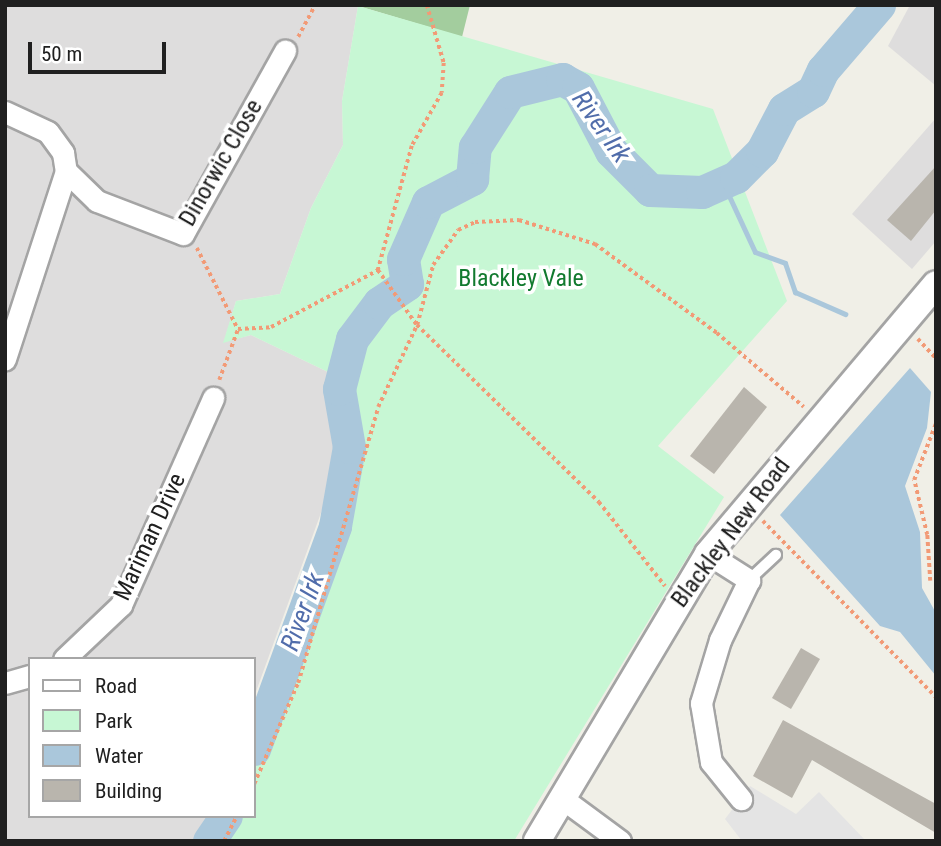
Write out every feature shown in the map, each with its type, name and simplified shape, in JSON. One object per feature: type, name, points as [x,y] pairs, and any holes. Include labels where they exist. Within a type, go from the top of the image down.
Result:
[{"type":"street","name":"Dinorwic Close","points":[[66,171],[97,201],[183,234],[285,51]]},
{"type":"street","points":[[5,112],[48,132],[63,153],[66,171],[5,359]]},
{"type":"street","name":"Blackley New Road","points":[[537,841],[677,601],[708,554],[936,284]]},
{"type":"street","name":"Mariman Drive","points":[[66,657],[121,605],[213,398]]},
{"type":"street","points":[[708,554],[749,580],[720,640],[701,703],[711,762],[741,799]]},
{"type":"street","points":[[5,683],[28,677]]},
{"type":"street","points":[[563,799],[620,841]]},
{"type":"lane","points":[[749,580],[776,555]]},
{"type":"path","points":[[285,51],[291,49],[315,5]]},
{"type":"path","points":[[238,329],[271,327],[379,270],[412,146],[442,93],[444,63],[427,5]]},
{"type":"path","points":[[256,779],[298,683],[378,407],[417,325],[433,265],[458,230],[475,222],[519,220],[595,244],[718,332],[819,420]]},
{"type":"path","points":[[183,234],[206,257],[238,329],[213,398]]},
{"type":"path","points":[[379,270],[417,325],[599,502],[677,601]]},
{"type":"path","points":[[930,581],[927,535],[914,480],[936,422]]},
{"type":"path","points":[[747,505],[936,697]]},
{"type":"path","points":[[224,841],[236,818]]},
{"type":"shaded area","points":[[5,5],[358,6],[342,101],[343,145],[311,208],[280,294],[236,301],[224,342],[251,335],[328,372],[342,455],[256,692],[256,657],[28,657],[28,818],[209,818],[193,841],[5,841]]},
{"type":"shaded area","points":[[910,5],[936,5],[936,86],[888,46]]},
{"type":"shaded area","points":[[936,118],[936,241],[912,269],[852,214]]},
{"type":"shaded area","points":[[750,786],[796,814],[819,792],[866,841],[742,841],[725,819]]},
{"type":"green space","points":[[355,5],[470,5],[462,37]]},
{"type":"green space","name":"Blackley Vale","points":[[358,6],[713,109],[787,301],[658,446],[724,497],[514,841],[213,841],[226,818],[256,818],[256,754],[294,654],[353,442],[328,372],[251,335],[223,343],[236,301],[280,294],[311,208],[343,145],[342,101]]},
{"type":"water","points":[[910,368],[931,392],[927,428],[905,486],[920,532],[922,588],[936,613],[936,676],[900,632],[880,626],[780,515]]},
{"type":"building","points":[[936,166],[936,210],[911,241],[887,220]]},
{"type":"building","points":[[744,387],[767,407],[714,474],[690,456]]},
{"type":"building","points":[[801,648],[820,659],[791,709],[772,698]]},
{"type":"building","points":[[783,720],[936,804],[936,833],[812,760],[792,798],[753,776]]},
{"type":"waterway","name":"River Irk","points":[[256,743],[335,526],[349,447],[339,389],[352,339],[379,303],[407,284],[403,259],[428,202],[472,179],[475,147],[510,92],[562,79],[578,88],[611,151],[650,190],[702,192],[736,177],[762,151],[784,109],[813,91],[823,70],[879,5]]},
{"type":"waterway","points":[[723,183],[755,252],[785,263],[795,292],[845,314]]},
{"type":"waterway","name":"River Irk","points":[[209,841],[225,818]]}]
